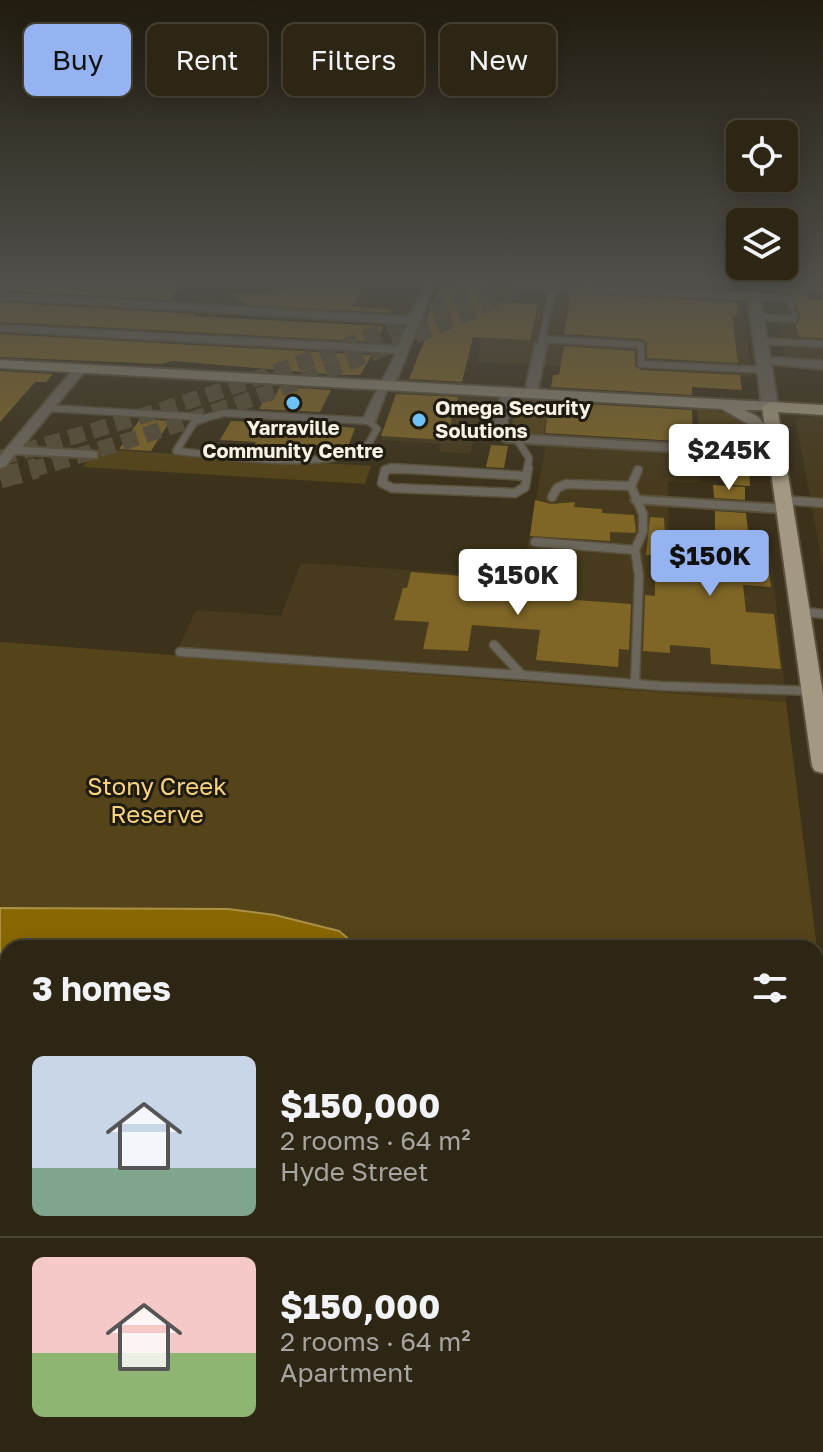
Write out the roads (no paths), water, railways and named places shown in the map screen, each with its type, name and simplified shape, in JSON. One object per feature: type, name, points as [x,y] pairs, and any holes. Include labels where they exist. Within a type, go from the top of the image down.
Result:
[{"type":"main road","points":[[0,364],[823,410]]},
{"type":"main road","points":[[720,404],[752,420],[776,450]]},
{"type":"main road","points":[[770,407],[823,766]]},
{"type":"street","points":[[369,421],[383,385],[382,377],[398,350]]},
{"type":"street","points":[[531,393],[539,350]]},
{"type":"street","points":[[761,350],[770,407]]},
{"type":"street","points":[[764,366],[823,365]]},
{"type":"street","points":[[0,464],[81,368]]},
{"type":"street","points":[[507,392],[498,434],[508,437],[776,450]]},
{"type":"street","points":[[12,450],[92,455]]},
{"type":"street","points":[[635,493],[784,505]]},
{"type":"lane","points":[[641,350],[641,364],[764,366]]},
{"type":"lane","points":[[47,408],[202,418],[232,413],[369,421],[377,429],[370,443],[329,459],[176,451],[192,424],[202,418]]},
{"type":"lane","points":[[470,412],[503,414]]},
{"type":"lane","points":[[508,437],[529,458],[526,476],[523,489],[506,494],[392,488],[382,483],[385,470],[392,468],[526,476]]},
{"type":"lane","points":[[635,684],[639,575],[635,550],[643,532],[643,514],[635,493],[638,470]]},
{"type":"lane","points":[[552,497],[557,488],[566,484],[635,493]]},
{"type":"lane","points":[[784,505],[823,503]]},
{"type":"lane","points":[[535,542],[635,550]]},
{"type":"lane","points":[[800,611],[823,614]]},
{"type":"lane","points":[[494,645],[522,675]]},
{"type":"lane","points":[[180,652],[635,684],[812,691]]},
{"type":"tunnel","points":[[0,458],[188,401],[335,350]]},
{"type":"tunnel","points":[[33,469],[223,409],[380,350]]},
{"type":"tunnel","points":[[33,469],[37,468]]},
{"type":"tunnel","points":[[0,478],[33,469]]},
{"type":"place","name":"Yarraville Community Centre","points":[[293,403]]},
{"type":"place","name":"Omega Security Solutions","points":[[419,420]]},
{"type":"park label","name":"Stony Creek Reserve","points":[[157,801]]}]
